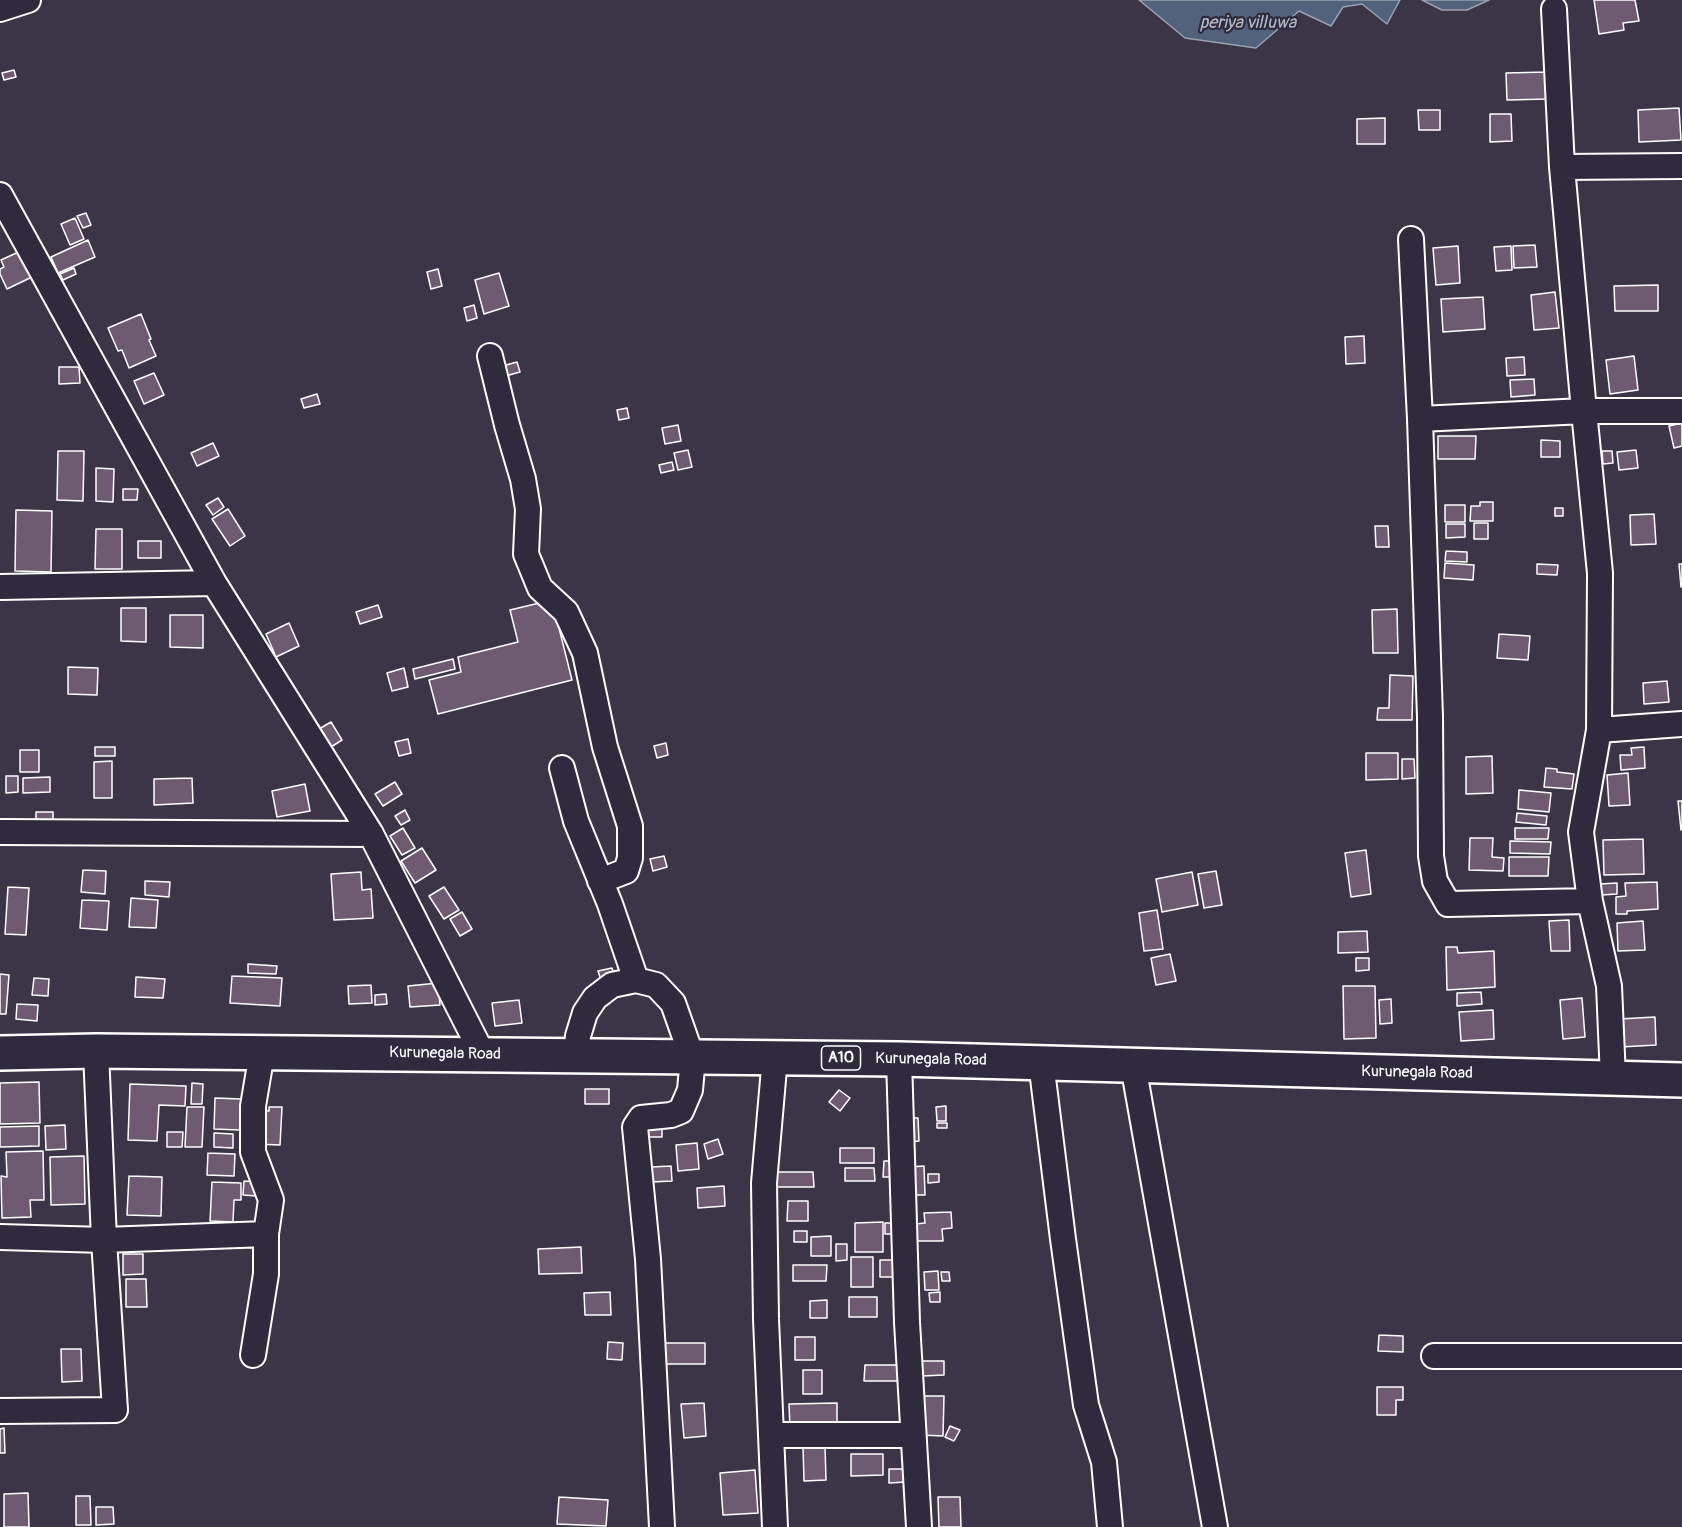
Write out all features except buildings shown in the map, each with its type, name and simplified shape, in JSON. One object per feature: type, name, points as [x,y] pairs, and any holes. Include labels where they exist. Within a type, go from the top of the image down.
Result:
[{"type":"highway","name":"Kurunegala Road","points":[[0,1053],[96,1051],[775,1057],[1682,1080]]},
{"type":"street","points":[[0,9],[28,0]]},
{"type":"street","points":[[1554,9],[1562,167],[1600,573],[1599,730],[1581,831],[1590,901],[1609,986],[1613,1078]]},
{"type":"street","points":[[1562,167],[1682,166]]},
{"type":"street","points":[[0,195],[214,583],[371,834],[483,1054]]},
{"type":"street","points":[[1411,239],[1420,419],[1430,717],[1431,856],[1435,881],[1449,904],[1590,901]]},
{"type":"street","points":[[490,356],[523,479],[528,509],[526,554],[540,588],[566,612],[585,653],[605,747],[630,826],[630,858],[626,871],[600,881]]},
{"type":"street","points":[[1420,419],[1584,411],[1682,411]]},
{"type":"street","points":[[0,587],[214,583]]},
{"type":"street","points":[[1599,730],[1682,724]]},
{"type":"street","points":[[562,768],[576,821],[636,980]]},
{"type":"street","points":[[0,832],[371,834]]},
{"type":"street","points":[[576,1055],[578,1036],[585,1013],[595,998],[612,985],[636,980],[656,985],[673,1003],[692,1057],[690,1090],[681,1112],[642,1119],[635,1127],[648,1259],[662,1527]]},
{"type":"street","points":[[0,1411],[115,1410],[104,1240],[96,1051]]},
{"type":"street","points":[[254,1355],[266,1274],[266,1234],[271,1200],[253,1152],[253,1106],[262,1053]]},
{"type":"street","points":[[775,1057],[764,1183],[766,1319],[775,1527]]},
{"type":"street","points":[[899,1059],[907,1322],[919,1527]]},
{"type":"street","points":[[1041,1062],[1062,1239],[1086,1406],[1104,1462],[1110,1527]]},
{"type":"street","points":[[1133,1065],[1215,1527]]},
{"type":"street","points":[[0,1237],[104,1240],[266,1234]]},
{"type":"street","points":[[1434,1356],[1682,1356]]},
{"type":"street","points":[[771,1435],[913,1435]]},
{"type":"water","name":"periya villuwa","points":[[1139,0],[1400,0],[1387,24],[1362,4],[1343,7],[1331,26],[1299,11],[1256,48],[1185,38]]},
{"type":"water","points":[[1422,0],[1489,0],[1467,10],[1442,10]]}]
